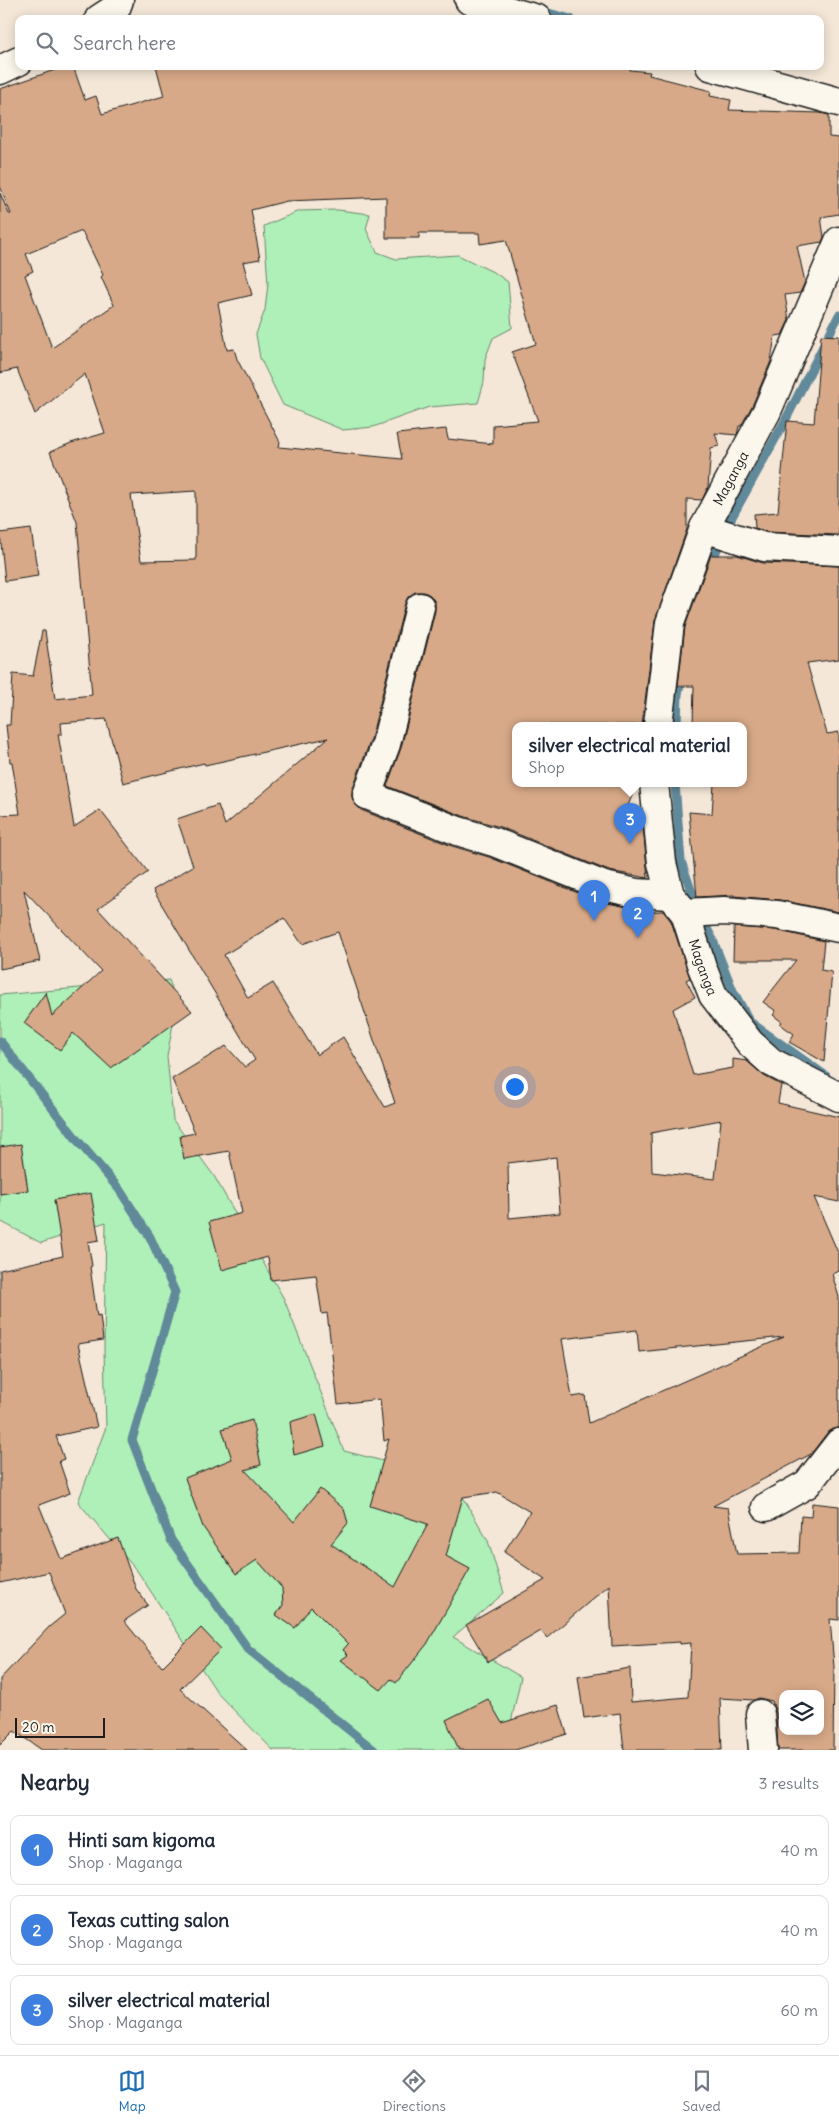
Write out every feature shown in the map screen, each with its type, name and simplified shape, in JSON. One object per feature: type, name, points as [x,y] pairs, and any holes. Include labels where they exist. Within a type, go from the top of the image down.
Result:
[{"type":"street","points":[[105,15],[116,8],[119,0]]},
{"type":"street","points":[[469,0],[523,15]]},
{"type":"street","points":[[0,70],[15,63]]},
{"type":"street","points":[[724,70],[839,102]]},
{"type":"street","name":"Maganga","points":[[658,722],[670,623],[704,528],[767,411],[839,241]]},
{"type":"street","points":[[704,528],[764,547],[839,551]]},
{"type":"street","points":[[420,607],[386,744],[367,795],[458,831],[494,842],[604,886],[678,904],[724,911],[777,915],[839,928]]},
{"type":"street","name":"Maganga","points":[[654,787],[662,863],[713,995],[750,1044],[771,1062],[839,1097]]},
{"type":"street","points":[[766,1507],[807,1484],[839,1443]]},
{"type":"street","points":[[760,1714],[763,1750]]},
{"type":"green space","points":[[338,210],[370,214],[366,229],[377,252],[396,259],[458,255],[495,273],[508,282],[512,328],[493,338],[485,359],[484,382],[478,403],[429,407],[373,427],[343,430],[283,405],[260,358],[256,334],[265,310],[268,284],[264,226],[299,211]]},
{"type":"green space","points":[[169,980],[177,1003],[167,1056],[173,1120],[214,1176],[284,1299],[344,1451],[453,1479],[488,1541],[504,1593],[453,1637],[521,1677],[505,1750],[273,1750],[219,1695],[138,1572],[78,1502],[106,1427],[104,1350],[106,1222],[41,1243],[0,1221],[0,995]]},
{"type":"building","points":[[55,70],[74,70],[85,100],[96,96],[102,114],[164,96],[157,70],[630,70],[650,72],[649,75],[711,91],[710,96],[731,100],[729,110],[820,113],[829,115],[829,137],[839,138],[839,214],[821,217],[824,237],[822,242],[797,246],[805,282],[800,293],[785,295],[789,320],[782,335],[775,336],[771,361],[753,404],[741,426],[739,426],[737,435],[715,433],[719,446],[711,448],[708,487],[702,500],[687,499],[687,529],[655,621],[642,722],[512,722],[512,787],[626,787],[625,790],[633,793],[626,811],[642,816],[648,878],[609,871],[500,827],[463,816],[387,786],[401,748],[435,611],[435,602],[430,595],[424,592],[415,592],[408,597],[405,603],[371,739],[352,790],[352,797],[355,804],[361,810],[452,846],[489,857],[598,901],[637,909],[636,912],[663,911],[671,921],[690,978],[686,980],[695,997],[673,1009],[693,1075],[733,1068],[733,1059],[747,1061],[764,1076],[781,1085],[778,1103],[839,1117],[839,1202],[814,1197],[839,1255],[839,1271],[832,1274],[839,1297],[839,1428],[827,1433],[811,1454],[713,1506],[728,1508],[737,1554],[799,1553],[801,1516],[811,1517],[812,1503],[839,1506],[839,1620],[830,1619],[834,1667],[833,1750],[778,1750],[776,1713],[772,1701],[759,1698],[754,1700],[720,1698],[722,1750],[624,1750],[620,1713],[584,1718],[578,1677],[630,1668],[631,1702],[688,1697],[691,1643],[612,1646],[609,1585],[547,1638],[541,1631],[488,1662],[466,1625],[545,1580],[504,1552],[530,1512],[497,1492],[463,1497],[446,1556],[470,1569],[427,1644],[396,1683],[391,1679],[381,1690],[341,1660],[348,1655],[343,1650],[348,1644],[311,1607],[295,1628],[276,1615],[283,1605],[282,1588],[257,1560],[236,1574],[203,1527],[185,1478],[232,1459],[222,1429],[252,1420],[261,1465],[245,1470],[294,1522],[320,1489],[344,1509],[348,1523],[331,1544],[395,1587],[428,1524],[370,1506],[389,1439],[384,1441],[380,1399],[338,1404],[327,1313],[322,1314],[316,1275],[271,1280],[268,1257],[222,1270],[209,1222],[242,1213],[229,1151],[184,1159],[180,1136],[195,1133],[172,1079],[226,1046],[245,1067],[255,1060],[153,890],[193,866],[177,819],[218,805],[225,825],[328,738],[205,765],[204,763],[123,783],[106,719],[61,723],[62,734],[58,734],[74,827],[100,810],[148,872],[98,909],[192,1011],[111,1068],[73,1033],[60,1050],[24,1023],[46,992],[52,1016],[101,971],[24,890],[40,961],[0,969],[0,815],[20,814],[12,762],[10,762],[6,725],[10,725],[13,674],[33,676],[42,631],[45,631],[55,699],[92,695],[77,522],[50,452],[71,443],[105,433],[85,374],[35,414],[17,369],[0,373],[0,193],[9,214],[11,214],[0,186],[0,89]],"holes":[[[386,197],[386,238],[419,238],[419,233],[479,233],[480,244],[506,240],[536,344],[512,352],[538,421],[493,425],[493,444],[448,439],[446,429],[397,434],[402,459],[279,447],[280,442],[237,359],[234,349],[227,350],[218,303],[252,295],[243,262],[260,259],[251,210],[287,201]],[[82,231],[103,275],[101,277],[114,305],[52,348],[25,275],[33,271],[26,254]],[[196,491],[196,560],[141,561],[131,495]],[[284,918],[302,944],[338,932],[395,1103],[385,1107],[343,1037],[317,1055],[273,983],[248,998],[224,955]],[[721,1120],[715,1179],[652,1172],[651,1133]],[[556,1157],[560,1213],[509,1218],[508,1163]],[[637,1330],[639,1352],[784,1337],[589,1423],[585,1395],[572,1397],[562,1339]]]},
{"type":"building","points":[[821,335],[839,336],[839,535],[767,532],[755,528],[754,514],[778,512],[787,421],[814,423]]},
{"type":"building","points":[[31,529],[38,576],[5,581],[0,533]]},
{"type":"building","points":[[711,555],[737,555],[763,563],[839,566],[839,659],[807,663],[827,734],[839,732],[839,912],[780,900],[734,895],[697,897],[689,812],[712,814],[714,787],[747,787],[747,722],[693,722],[694,686],[678,686],[685,627]]},
{"type":"building","points":[[734,927],[775,930],[824,941],[821,970],[832,972],[824,1062],[789,1042],[794,1034],[780,1024],[782,1022],[773,1015],[776,1011],[763,1002],[796,960],[733,960]]},
{"type":"building","points":[[21,1144],[28,1190],[0,1194],[0,1147]]},
{"type":"building","points":[[91,1193],[99,1240],[88,1242],[92,1266],[90,1267],[97,1316],[100,1315],[103,1340],[78,1344],[97,1427],[56,1436],[64,1459],[59,1461],[70,1493],[39,1505],[61,1559],[118,1538],[136,1589],[148,1605],[124,1621],[162,1667],[201,1628],[221,1649],[180,1689],[247,1750],[42,1750],[14,1731],[0,1745],[0,1679],[49,1627],[65,1614],[49,1572],[0,1583],[0,1270],[63,1256],[54,1200]]},
{"type":"building","points":[[316,1414],[325,1446],[294,1455],[290,1422]]},
{"type":"building","points":[[488,1699],[502,1723],[558,1705],[567,1734],[515,1750],[459,1750],[446,1720]]},
{"type":"waterway","points":[[537,10],[556,15]]},
{"type":"waterway","points":[[710,566],[728,524],[784,423],[839,315]]},
{"type":"waterway","points":[[677,722],[678,694],[682,675]]},
{"type":"waterway","points":[[675,787],[681,861],[699,913],[712,938],[733,991],[750,1022],[826,1076]]},
{"type":"waterway","points":[[0,1041],[78,1141],[119,1189],[150,1237],[175,1292],[132,1440],[171,1540],[248,1649],[374,1750]]},
{"type":"place","name":"silver electrical material","points":[[630,844]]},
{"type":"place","name":"Hinti sam kigoma","points":[[594,921]]},
{"type":"place","name":"Texas cutting salon","points":[[638,938]]}]
